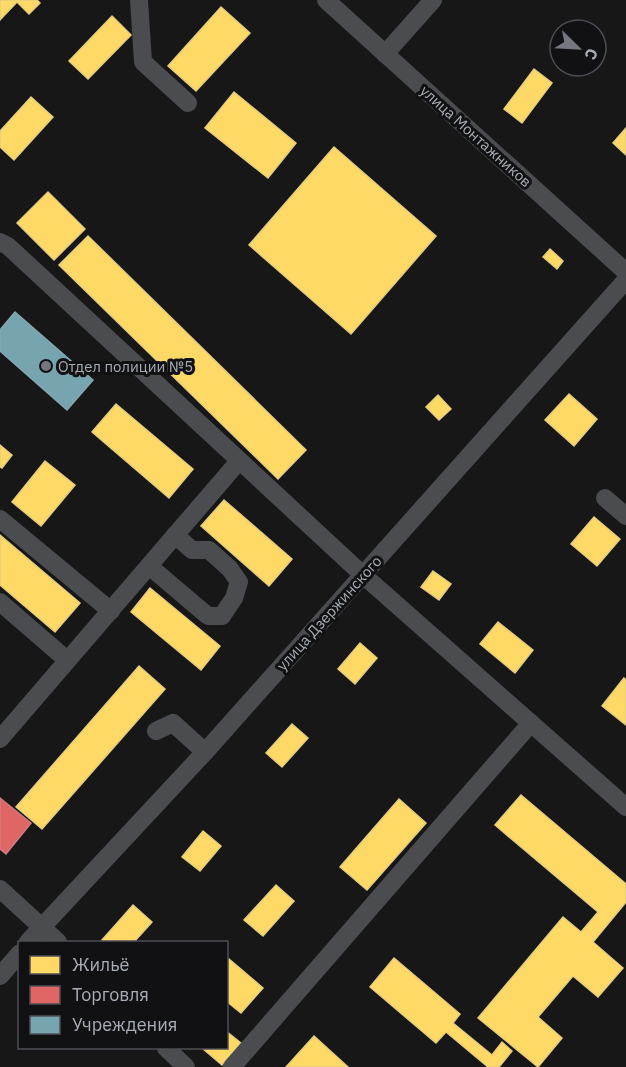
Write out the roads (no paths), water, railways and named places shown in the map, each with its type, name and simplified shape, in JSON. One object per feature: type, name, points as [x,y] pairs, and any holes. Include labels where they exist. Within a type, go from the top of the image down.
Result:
[{"type":"street","points":[[139,0],[143,62],[188,103]]},
{"type":"street","name":"улица Монтажников","points":[[326,0],[626,272]]},
{"type":"street","points":[[385,54],[433,0]]},
{"type":"street","points":[[0,242],[8,246],[363,575],[626,807]]},
{"type":"street","name":"улица Дзержинского","points":[[29,941],[205,752],[626,280]]},
{"type":"street","points":[[0,739],[239,460]]},
{"type":"street","points":[[605,498],[626,516]]},
{"type":"street","points":[[0,519],[111,611]]},
{"type":"street","points":[[149,566],[208,616],[222,616],[234,598],[239,582],[230,568],[209,550],[192,550],[175,535]]},
{"type":"street","points":[[0,602],[68,660]]},
{"type":"street","points":[[156,731],[173,723],[205,752]]},
{"type":"street","points":[[232,1067],[531,723]]},
{"type":"street","points":[[0,889],[57,941]]},
{"type":"street","points":[[0,976],[18,955]]},
{"type":"street","points":[[168,1049],[186,1067]]},
{"type":"place","name":"Отдел полиции №5","points":[[46,366]]}]
